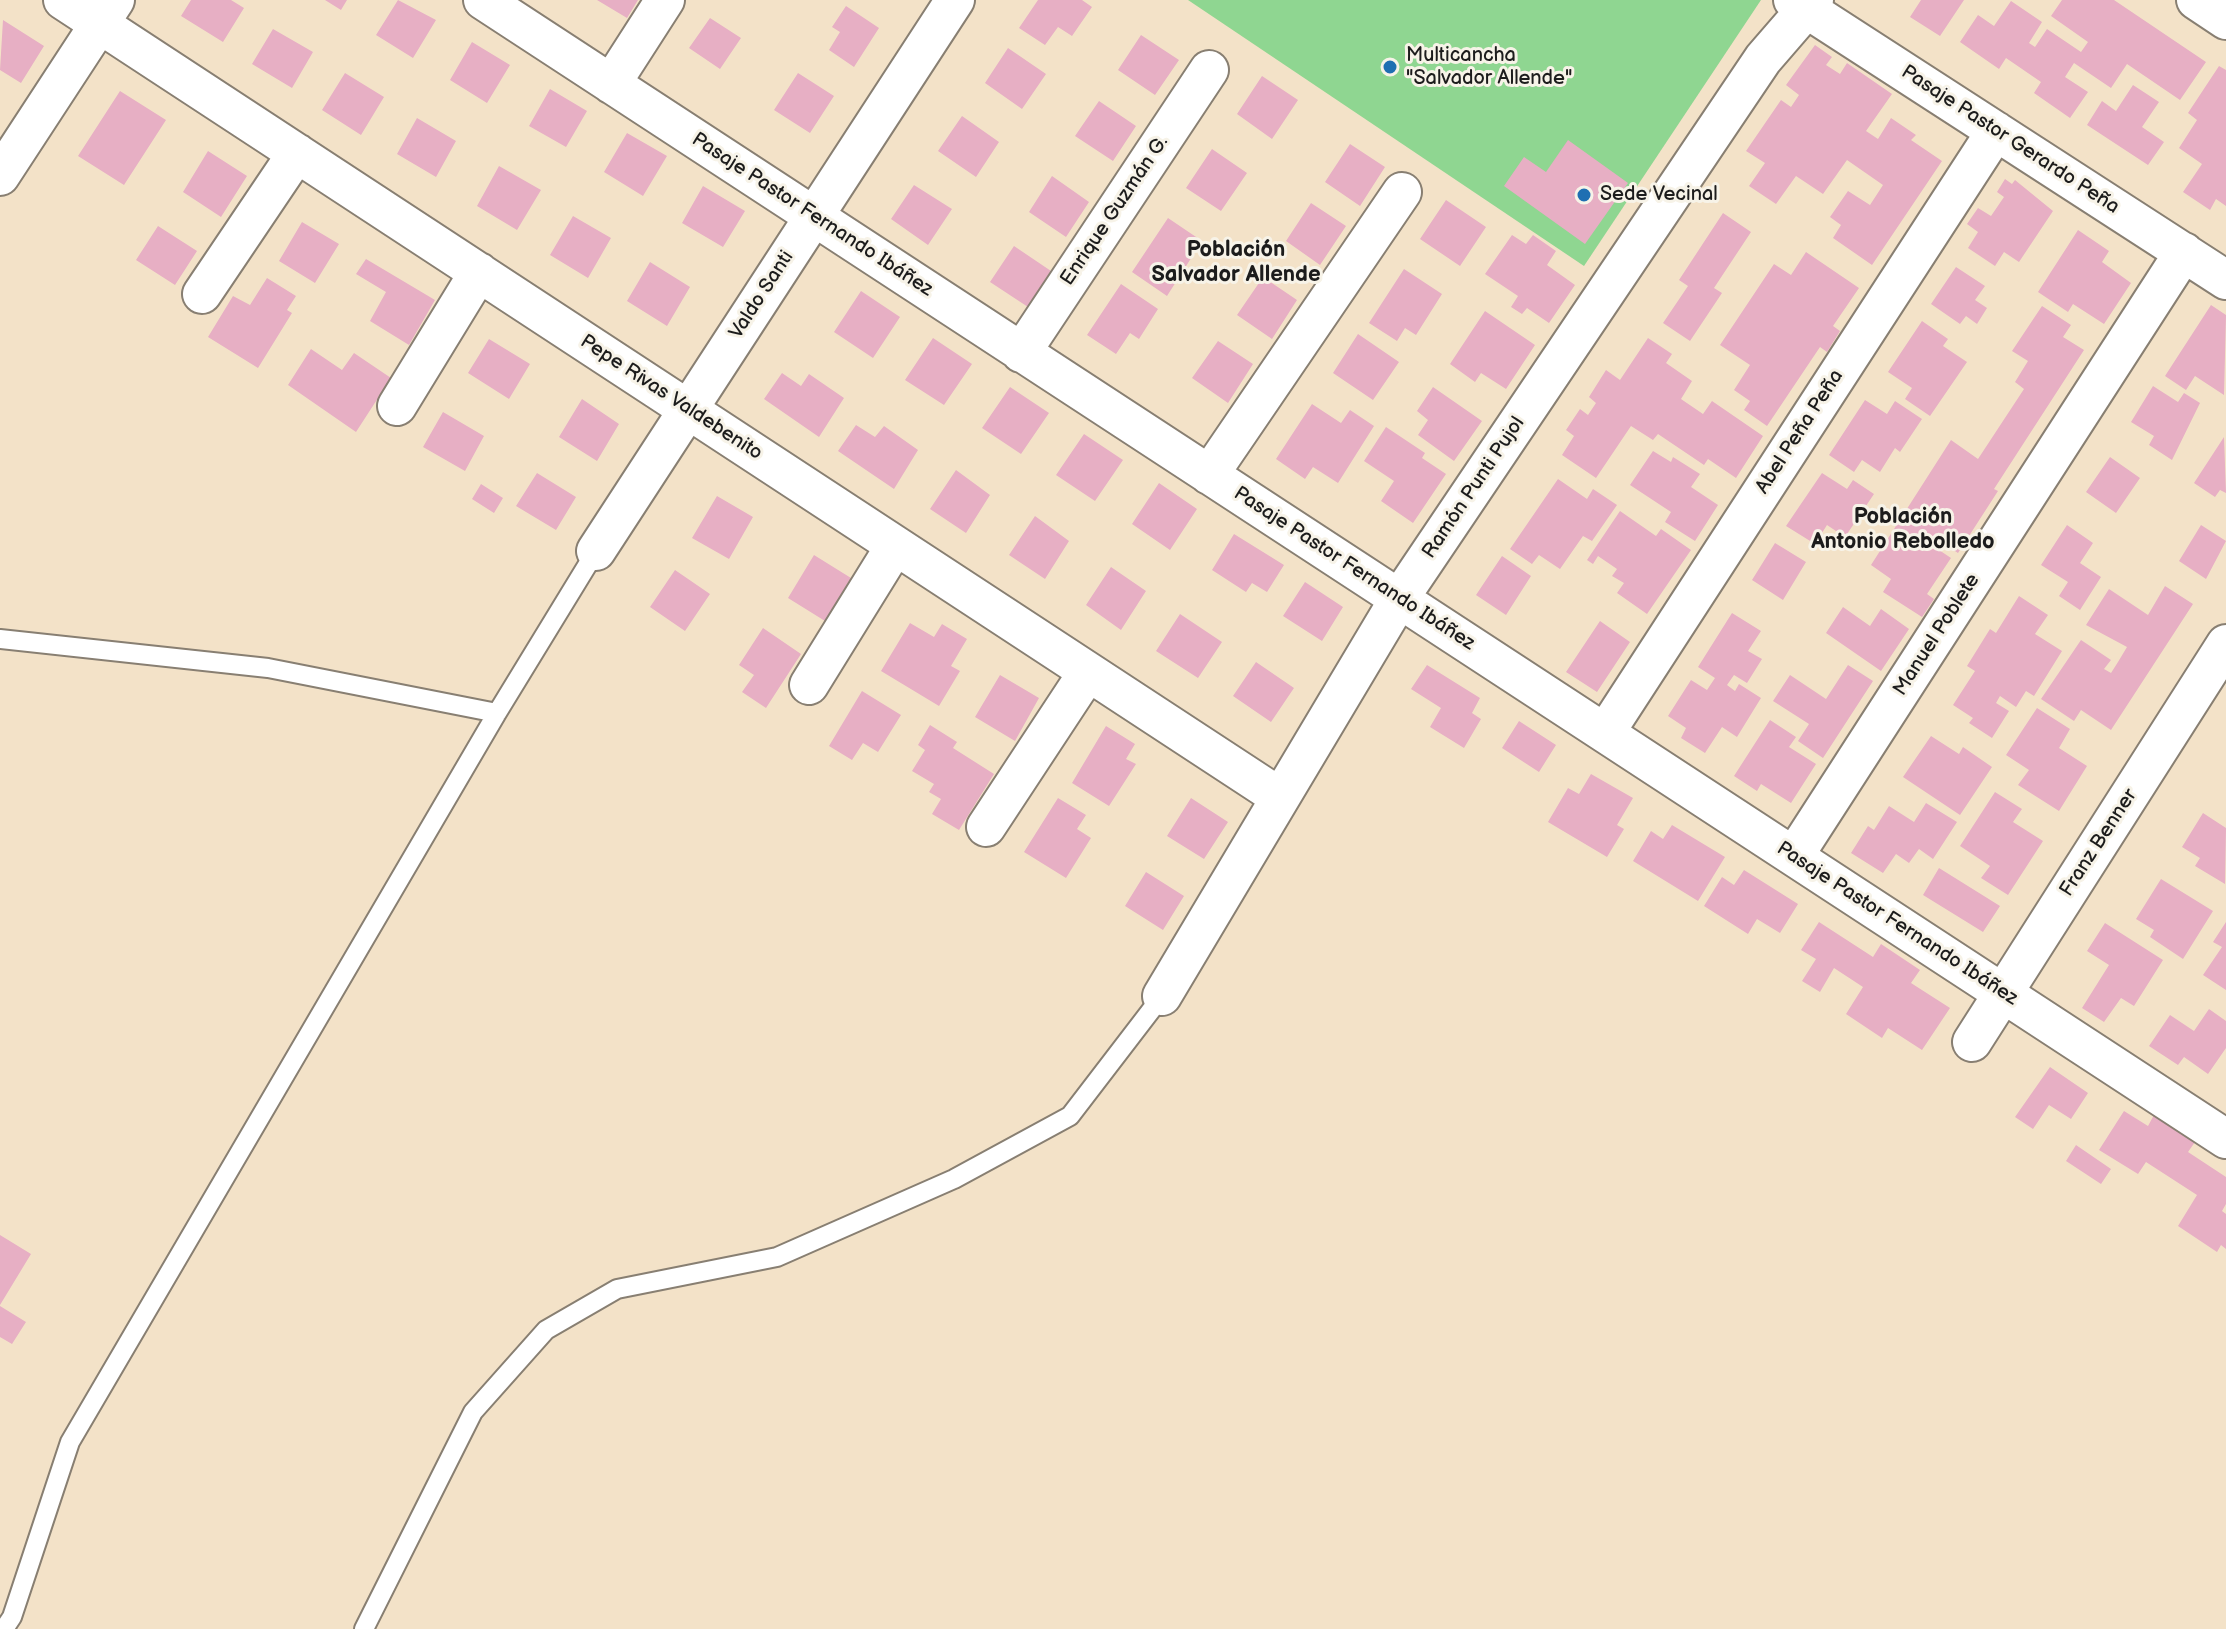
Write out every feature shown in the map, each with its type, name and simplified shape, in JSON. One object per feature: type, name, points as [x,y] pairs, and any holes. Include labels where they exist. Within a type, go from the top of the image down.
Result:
[{"type":"street","name":"Pepe Rivas Valdebenito","points":[[63,0],[107,12],[297,153],[1278,796]]},
{"type":"street","name":"Pasaje Pastor Fernando Ibáñez","points":[[483,0],[2003,993],[2220,1122]]},
{"type":"street","points":[[611,84],[665,0]]},
{"type":"street","name":"Valdo Santi","points":[[596,551],[955,0]]},
{"type":"street","points":[[2196,0],[2226,20]]},
{"type":"street","name":"Pasaje Pastor Gerardo Peña","points":[[1804,3],[2226,280]]},
{"type":"street","name":"Ramón Punti Pujol","points":[[1162,996],[1278,796],[1399,599],[1763,59],[1804,3]]},
{"type":"street","points":[[0,176],[107,12]]},
{"type":"street","name":"Enrique Guzmán G.","points":[[1021,353],[1209,70]]},
{"type":"street","name":"Abel Peña Peña","points":[[1605,733],[1996,131]]},
{"type":"street","points":[[202,294],[297,153]]},
{"type":"street","points":[[1209,475],[1402,192]]},
{"type":"street","name":"Manuel Poblete","points":[[1794,856],[2184,252]]},
{"type":"street","points":[[397,406],[479,272]]},
{"type":"street","points":[[809,685],[895,546]]},
{"type":"street","name":"Franz Benner","points":[[1972,1042],[2226,644]]},
{"type":"street","points":[[986,827],[1088,672]]},
{"type":"lane","points":[[4,1629],[12,1617],[70,1442],[497,713],[596,551]]},
{"type":"lane","points":[[0,639],[268,668],[497,713]]},
{"type":"lane","points":[[364,1629],[473,1412],[546,1330],[617,1289],[777,1257],[954,1179],[993,1158],[1070,1116],[1162,996]]},
{"type":"green space","points":[[1188,0],[1761,0],[1584,266]]},
{"type":"building","points":[[191,0],[231,0],[244,8],[223,42],[181,16]]},
{"type":"building","points":[[325,0],[347,0],[341,10]]},
{"type":"building","points":[[398,0],[436,20],[413,58],[376,35]]},
{"type":"building","points":[[597,0],[638,0],[627,18]]},
{"type":"building","points":[[1038,0],[1082,0],[1092,7],[1072,36],[1058,27],[1045,45],[1019,28]]},
{"type":"building","points":[[1921,0],[1964,0],[1940,36],[1910,17]]},
{"type":"building","points":[[2062,0],[2114,0],[2206,62],[2180,100],[2127,64],[2111,88],[2074,63],[2065,77],[2088,92],[2070,118],[2034,93],[2041,82],[2006,58],[1999,69],[1960,42],[1978,15],[1994,26],[2011,1],[2042,22],[2029,43],[2035,47],[2047,29],[2081,52],[2088,42],[2051,16]]},
{"type":"building","points":[[846,6],[879,28],[854,67],[829,50],[840,32],[832,27]]},
{"type":"building","points":[[710,18],[741,38],[720,69],[689,48]]},
{"type":"building","points":[[3,20],[44,46],[21,83],[0,70]]},
{"type":"building","points":[[273,29],[313,52],[292,88],[252,64]]},
{"type":"building","points":[[1141,35],[1179,60],[1155,95],[1118,70]]},
{"type":"building","points":[[472,42],[510,65],[487,103],[450,80]]},
{"type":"building","points":[[1815,45],[1832,57],[1826,65],[1840,74],[1847,63],[1892,94],[1866,131],[1878,139],[1891,118],[1916,135],[1911,140],[1942,161],[1872,265],[1833,238],[1841,225],[1830,217],[1848,191],[1870,205],[1883,185],[1847,160],[1823,194],[1796,176],[1776,204],[1749,186],[1765,163],[1746,151],[1781,100],[1791,107],[1799,95],[1786,85]]},
{"type":"building","points":[[1008,48],[1046,74],[1022,109],[985,83]]},
{"type":"building","points":[[2219,66],[2226,70],[2226,206],[2216,199],[2210,210],[2183,192],[2202,164],[2179,148],[2197,120],[2188,113]]},
{"type":"building","points":[[345,73],[384,97],[361,135],[322,110]]},
{"type":"building","points":[[798,73],[834,96],[810,133],[774,110]]},
{"type":"building","points":[[1262,76],[1298,100],[1272,139],[1237,114]]},
{"type":"building","points":[[2133,85],[2159,102],[2142,127],[2164,142],[2148,165],[2087,125],[2102,101],[2116,111]]},
{"type":"building","points":[[550,89],[587,111],[566,147],[529,126]]},
{"type":"building","points":[[120,91],[166,120],[124,185],[78,156]]},
{"type":"building","points":[[1099,101],[1136,126],[1113,161],[1075,136]]},
{"type":"building","points":[[962,116],[999,142],[976,177],[938,151]]},
{"type":"building","points":[[417,118],[456,141],[436,177],[397,154]]},
{"type":"building","points":[[627,133],[667,156],[643,196],[604,172]]},
{"type":"building","points":[[1568,140],[1628,183],[1585,244],[1504,186],[1524,157],[1546,172]]},
{"type":"building","points":[[1350,144],[1385,167],[1360,206],[1325,182]]},
{"type":"building","points":[[1212,149],[1247,173],[1221,211],[1186,188]]},
{"type":"building","points":[[208,151],[247,176],[221,217],[183,192]]},
{"type":"building","points":[[499,166],[541,190],[517,230],[477,206]]},
{"type":"building","points":[[1052,176],[1089,202],[1066,237],[1029,212]]},
{"type":"building","points":[[2005,179],[2012,184],[2015,180],[2053,211],[2019,262],[2004,252],[1995,266],[1968,248],[1978,232],[1967,224],[1978,208],[1991,216],[2004,197],[1997,192]]},
{"type":"building","points":[[914,185],[952,209],[928,245],[891,219]]},
{"type":"building","points":[[703,186],[745,211],[723,247],[682,223]]},
{"type":"building","points":[[1446,200],[1486,227],[1460,266],[1420,239]]},
{"type":"building","points":[[1311,203],[1346,226],[1320,265],[1286,241]]},
{"type":"building","points":[[1723,213],[1751,232],[1714,288],[1722,293],[1690,341],[1663,323],[1688,286],[1679,280]]},
{"type":"building","points":[[573,216],[611,238],[588,278],[550,255]]},
{"type":"building","points":[[1168,218],[1202,241],[1167,296],[1132,272]]},
{"type":"building","points":[[302,222],[339,244],[315,283],[279,261]]},
{"type":"building","points":[[158,226],[197,251],[175,285],[136,260]]},
{"type":"building","points":[[2078,230],[2109,251],[2102,262],[2131,283],[2104,324],[2073,304],[2068,312],[2038,292]]},
{"type":"building","points":[[1512,235],[1526,244],[1533,235],[1556,251],[1547,265],[1575,285],[1549,323],[1527,308],[1522,314],[1511,307],[1518,296],[1485,274]]},
{"type":"building","points":[[1014,246],[1051,271],[1028,307],[990,282]]},
{"type":"building","points":[[1806,252],[1859,288],[1833,326],[1840,331],[1827,352],[1820,347],[1767,426],[1744,410],[1750,401],[1734,390],[1750,365],[1720,345],[1774,264],[1791,275]]},
{"type":"building","points":[[366,259],[435,300],[409,345],[370,321],[386,292],[356,274]]},
{"type":"building","points":[[650,262],[690,287],[667,326],[627,301]]},
{"type":"building","points":[[1956,267],[1985,286],[1975,300],[1987,308],[1977,324],[1966,316],[1960,324],[1931,304]]},
{"type":"building","points":[[1404,269],[1442,294],[1416,335],[1405,328],[1397,341],[1369,323]]},
{"type":"building","points":[[1263,277],[1297,300],[1272,339],[1237,315]]},
{"type":"building","points":[[267,278],[296,296],[287,310],[292,313],[258,368],[208,337],[233,296],[250,305]]},
{"type":"building","points":[[1121,284],[1158,309],[1139,339],[1130,333],[1116,354],[1087,335]]},
{"type":"building","points":[[861,291],[900,317],[873,358],[834,332]]},
{"type":"building","points":[[2211,305],[2226,315],[2224,395],[2195,376],[2186,390],[2165,376]]},
{"type":"building","points":[[2042,306],[2071,325],[2063,337],[2084,350],[1994,489],[1998,491],[1958,553],[1929,534],[1924,540],[1951,558],[1927,594],[1934,599],[1922,617],[1883,592],[1891,579],[1871,565],[1951,440],[1978,459],[2024,389],[2015,382],[2028,361],[2012,351]]},
{"type":"building","points":[[1485,311],[1535,345],[1506,389],[1481,373],[1475,382],[1450,364]]},
{"type":"building","points":[[1922,321],[1948,339],[1943,346],[1967,362],[1930,416],[1905,399],[1912,388],[1888,372]]},
{"type":"building","points":[[1358,334],[1399,362],[1373,400],[1333,373]]},
{"type":"building","points":[[933,338],[972,364],[944,405],[905,380]]},
{"type":"building","points":[[1648,338],[1672,354],[1666,363],[1692,381],[1681,399],[1703,414],[1712,401],[1763,436],[1736,478],[1708,459],[1704,465],[1658,434],[1653,440],[1631,426],[1596,478],[1562,455],[1574,436],[1566,430],[1580,409],[1588,415],[1596,403],[1589,397],[1606,370],[1620,380]]},
{"type":"building","points":[[489,339],[530,364],[509,399],[468,373]]},
{"type":"building","points":[[1218,341],[1253,364],[1228,403],[1192,378]]},
{"type":"building","points":[[311,349],[342,370],[354,353],[391,378],[356,432],[288,385]]},
{"type":"building","points":[[782,373],[801,386],[809,374],[844,398],[819,437],[764,399]]},
{"type":"building","points":[[2153,386],[2178,402],[2184,393],[2200,403],[2172,460],[2149,445],[2154,436],[2131,422]]},
{"type":"building","points":[[1010,387],[1049,413],[1021,454],[982,428]]},
{"type":"building","points":[[1433,387],[1482,421],[1454,461],[1418,435],[1428,420],[1417,411]]},
{"type":"building","points":[[582,399],[619,424],[597,461],[559,437]]},
{"type":"building","points":[[1865,400],[1887,414],[1895,401],[1922,419],[1900,452],[1895,448],[1880,472],[1862,460],[1854,472],[1829,455]]},
{"type":"building","points":[[1312,404],[1341,423],[1350,410],[1374,426],[1338,483],[1313,467],[1305,479],[1276,459]]},
{"type":"building","points":[[443,412],[484,436],[465,471],[423,447]]},
{"type":"building","points":[[856,425],[875,437],[884,426],[918,450],[894,489],[838,451]]},
{"type":"building","points":[[1386,427],[1425,453],[1422,458],[1446,474],[1413,523],[1381,501],[1394,481],[1364,461]]},
{"type":"building","points":[[1084,434],[1123,460],[1095,501],[1056,475]]},
{"type":"building","points":[[2224,437],[2226,493],[2220,490],[2215,497],[2194,483]]},
{"type":"building","points":[[1653,451],[1671,462],[1673,457],[1700,474],[1691,487],[1718,505],[1695,541],[1665,522],[1671,512],[1630,485]]},
{"type":"building","points":[[2110,457],[2140,478],[2116,513],[2086,492]]},
{"type":"building","points":[[956,470],[990,495],[966,533],[930,509]]},
{"type":"building","points":[[537,473],[576,497],[556,530],[516,506]]},
{"type":"building","points":[[1822,473],[1847,489],[1853,480],[1874,494],[1845,537],[1827,525],[1815,544],[1786,526]]},
{"type":"building","points":[[1558,479],[1587,499],[1593,489],[1617,505],[1592,541],[1583,536],[1560,569],[1539,555],[1532,564],[1510,549]]},
{"type":"building","points":[[1159,483],[1197,509],[1170,550],[1132,524]]},
{"type":"building","points":[[481,484],[503,498],[494,513],[472,499]]},
{"type":"building","points":[[717,496],[753,517],[729,559],[692,538]]},
{"type":"building","points":[[1620,511],[1656,536],[1661,529],[1691,550],[1647,614],[1617,593],[1624,583],[1612,576],[1617,569],[1598,556],[1593,564],[1587,560]]},
{"type":"building","points":[[1035,516],[1069,541],[1045,579],[1009,555]]},
{"type":"building","points":[[2067,525],[2093,543],[2080,563],[2101,577],[2080,610],[2059,596],[2068,582],[2041,565]]},
{"type":"building","points":[[2201,525],[2226,541],[2206,579],[2179,561]]},
{"type":"building","points":[[1234,534],[1284,565],[1267,592],[1252,583],[1246,592],[1212,570]]},
{"type":"building","points":[[1775,543],[1806,562],[1783,600],[1752,580]]},
{"type":"building","points":[[814,555],[851,578],[825,621],[788,598]]},
{"type":"building","points":[[1502,556],[1531,576],[1506,615],[1476,595]]},
{"type":"building","points":[[1111,567],[1146,591],[1121,630],[1086,605]]},
{"type":"building","points":[[675,570],[710,594],[685,631],[650,607]]},
{"type":"building","points":[[1305,582],[1343,607],[1322,641],[1283,616]]},
{"type":"building","points":[[2165,586],[2193,604],[2111,730],[2081,710],[2074,721],[2041,699],[2081,640],[2111,660],[2104,669],[2111,673],[2118,662],[2127,647],[2086,625],[2109,589],[2148,615]]},
{"type":"building","points":[[2019,596],[2048,615],[2035,634],[2062,651],[2034,696],[2026,691],[2016,707],[2000,696],[1996,703],[2009,711],[1992,738],[1969,723],[1973,718],[1953,705],[1975,671],[1967,666],[1990,629],[1996,633]]},
{"type":"building","points":[[1843,607],[1870,626],[1881,609],[1909,629],[1881,671],[1826,633]]},
{"type":"building","points":[[1732,613],[1761,631],[1748,651],[1762,659],[1747,683],[1734,675],[1727,685],[1735,691],[1739,684],[1761,698],[1737,737],[1722,727],[1705,753],[1681,738],[1686,728],[1668,716],[1691,680],[1707,690],[1715,678],[1698,667]]},
{"type":"building","points":[[1180,614],[1222,642],[1198,678],[1156,651]]},
{"type":"building","points":[[1600,621],[1630,642],[1597,692],[1566,672]]},
{"type":"building","points":[[910,623],[934,637],[942,624],[967,639],[951,666],[960,671],[939,706],[881,671]]},
{"type":"building","points":[[763,628],[801,654],[766,708],[742,692],[754,675],[739,665]]},
{"type":"building","points":[[1256,662],[1294,688],[1271,722],[1233,696]]},
{"type":"building","points":[[1427,665],[1480,698],[1472,713],[1481,719],[1464,748],[1430,727],[1441,708],[1411,689]]},
{"type":"building","points":[[1848,665],[1873,681],[1823,758],[1798,741],[1809,724],[1773,701],[1790,675],[1826,699]]},
{"type":"building","points":[[1000,675],[1039,698],[1015,741],[975,717]]},
{"type":"building","points":[[862,691],[901,715],[878,752],[863,743],[852,760],[829,746]]},
{"type":"building","points":[[2037,708],[2070,729],[2059,748],[2087,766],[2059,811],[2018,785],[2029,770],[2006,755]]},
{"type":"building","points":[[1770,720],[1796,737],[1789,747],[1816,764],[1791,803],[1761,784],[1757,791],[1734,776]]},
{"type":"building","points":[[1519,721],[1556,745],[1539,772],[1502,748]]},
{"type":"building","points":[[930,725],[957,742],[953,748],[994,774],[959,830],[932,814],[941,799],[929,792],[934,784],[912,771],[925,750],[918,745]]},
{"type":"building","points":[[1106,726],[1135,744],[1126,759],[1136,764],[1109,806],[1072,783]]},
{"type":"building","points":[[1931,736],[1959,754],[1963,747],[1992,767],[1960,815],[1903,777]]},
{"type":"building","points":[[1591,774],[1633,798],[1617,825],[1624,829],[1607,857],[1548,822],[1568,788],[1579,794]]},
{"type":"building","points":[[1995,792],[2022,809],[2013,822],[2043,841],[2008,895],[1981,878],[1990,866],[1960,846]]},
{"type":"building","points":[[1058,798],[1086,815],[1077,829],[1091,838],[1066,878],[1024,852]]},
{"type":"building","points":[[1191,798],[1228,822],[1204,859],[1167,836]]},
{"type":"building","points":[[1926,803],[1957,822],[1933,859],[1919,849],[1909,863],[1896,854],[1883,873],[1851,853],[1868,826],[1874,830],[1889,806],[1914,822]]},
{"type":"building","points":[[2203,813],[2226,828],[2225,884],[2195,866],[2200,858],[2182,847]]},
{"type":"building","points":[[1672,825],[1725,857],[1698,901],[1633,861],[1651,831],[1663,839]]},
{"type":"building","points":[[1939,868],[2000,906],[1983,932],[1923,895]]},
{"type":"building","points":[[1744,870],[1798,904],[1780,933],[1757,919],[1748,934],[1704,906],[1722,877],[1734,885]]},
{"type":"building","points":[[1146,872],[1184,896],[1163,930],[1125,906]]},
{"type":"building","points":[[2161,879],[2213,911],[2183,959],[2150,937],[2154,930],[2136,919]]},
{"type":"building","points":[[1819,922],[1873,957],[1881,944],[1920,970],[1911,983],[1950,1008],[1922,1050],[1888,1028],[1882,1038],[1846,1014],[1863,987],[1834,968],[1820,992],[1802,981],[1816,959],[1801,950]]},
{"type":"building","points":[[2226,922],[2226,990],[2203,975],[2222,947],[2213,942]]},
{"type":"building","points":[[2105,923],[2163,960],[2134,1006],[2121,998],[2104,1022],[2082,1008],[2109,965],[2087,951]]},
{"type":"building","points":[[2209,1009],[2226,1021],[2226,1048],[2208,1074],[2184,1057],[2178,1065],[2149,1046],[2170,1015],[2194,1031]]},
{"type":"building","points":[[2050,1067],[2088,1093],[2071,1119],[2049,1105],[2033,1129],[2015,1117]]},
{"type":"building","points":[[2124,1111],[2148,1126],[2154,1115],[2195,1142],[2188,1152],[2226,1177],[2226,1204],[2222,1211],[2226,1214],[2226,1249],[2221,1245],[2217,1252],[2178,1226],[2197,1195],[2146,1162],[2138,1174],[2099,1150]]},
{"type":"building","points":[[2076,1145],[2111,1169],[2101,1184],[2066,1161]]},
{"type":"building","points":[[0,1235],[31,1254],[0,1305]]},
{"type":"building","points":[[0,1306],[26,1322],[12,1344],[0,1337]]},
{"type":"place","name":"Multicancha \"Salvador Allende\"","points":[[1390,67]]},
{"type":"place","name":"Sede Vecinal","points":[[1584,195]]},
{"type":"district","name":"Población Salvador Allende","points":[[1236,262]]},
{"type":"district","name":"Población Antonio Rebolledo","points":[[1903,530]]}]
